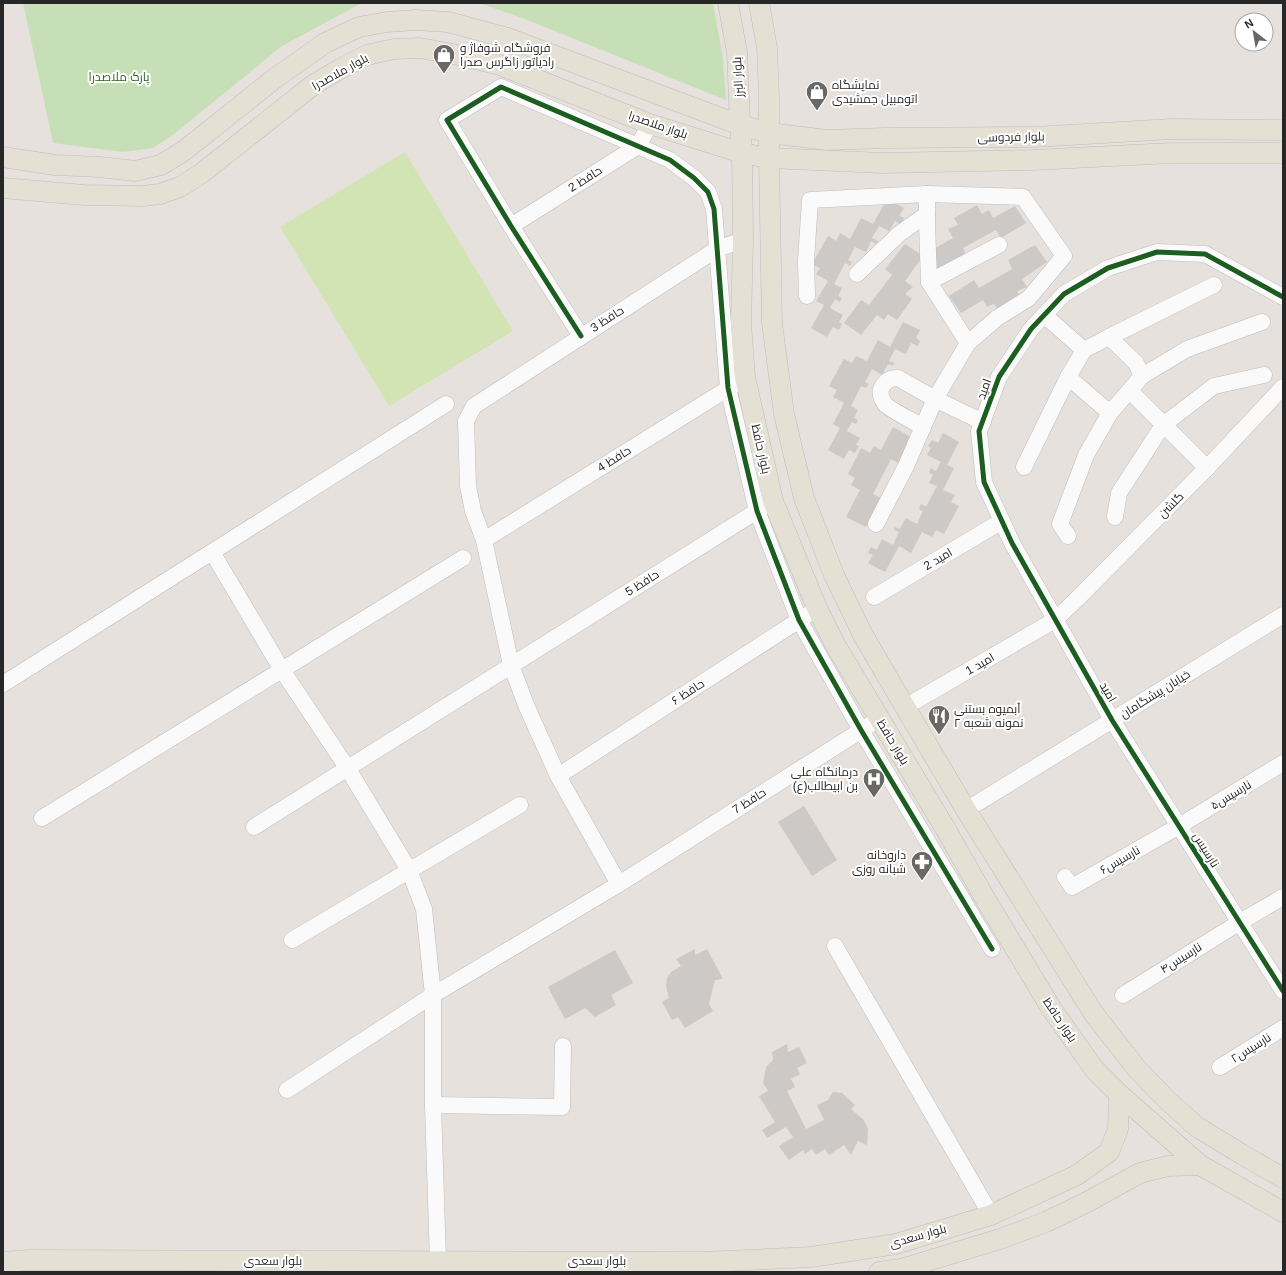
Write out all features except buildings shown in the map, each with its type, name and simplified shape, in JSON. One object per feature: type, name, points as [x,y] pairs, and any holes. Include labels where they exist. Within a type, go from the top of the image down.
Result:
[{"type":"main road","name":"بلوار البرز","points":[[728,3],[737,52],[742,153]]},
{"type":"main road","points":[[758,3],[767,48],[772,323],[784,414],[804,498],[834,575],[863,635],[966,810],[1013,884],[1031,916],[1094,1014],[1122,1051],[1152,1085],[1197,1127],[1242,1156],[1283,1178]]},
{"type":"main road","points":[[3,157],[55,165],[100,167],[135,171],[161,164],[185,150],[274,79],[325,44],[359,27],[387,22],[416,20],[448,22],[508,38],[740,125]]},
{"type":"main road","name":"بلوار ملاصدرا","points":[[3,188],[84,195],[143,196],[160,194],[180,187],[202,173],[313,85],[340,69],[367,55],[394,50],[420,48],[463,56],[500,66],[650,124],[742,153]]},
{"type":"main road","name":"بلوار فردوسی","points":[[740,125],[769,133],[827,140],[1034,137],[1172,129],[1283,130]]},
{"type":"main road","name":"بلوار فردوسی","points":[[742,153],[769,158],[883,163],[1033,160],[1172,152],[1283,153]]},
{"type":"main road","name":"بلوار حافظ","points":[[742,153],[743,240],[741,324],[745,378],[765,506],[836,646],[945,828],[986,900],[1060,1020],[1094,1069],[1119,1094],[1200,1165],[1283,1212]]},
{"type":"main road","points":[[986,900],[995,904],[1005,902],[1011,894],[1013,884]]},
{"type":"main road","points":[[1004,929],[1010,916],[1017,913],[1024,913],[1031,916]]},
{"type":"main road","name":"بلوار سعدی","points":[[3,1262],[29,1260],[438,1267],[703,1262],[811,1257],[896,1244],[991,1215],[1077,1175],[1110,1152],[1118,1129],[1119,1094]]},
{"type":"main road","points":[[879,1272],[901,1269],[1046,1222],[1140,1173],[1168,1166],[1200,1165]]},
{"type":"street","points":[[581,336],[511,226],[447,120],[501,87],[670,160],[694,178],[708,192],[714,209],[728,388],[799,620],[861,730],[992,949]]},
{"type":"street","name":"حافظ 2","points":[[511,226],[638,146],[650,124]]},
{"type":"street","points":[[927,194],[930,282],[968,343]]},
{"type":"street","points":[[807,296],[806,262],[810,200],[927,194],[1023,197],[1064,256],[1029,298],[997,318],[968,343],[935,399],[906,466],[876,524]]},
{"type":"street","points":[[857,274],[899,234],[927,214]]},
{"type":"street","name":"حافظ 3","points":[[484,540],[473,511],[468,486],[466,421],[474,406],[717,249],[743,240]]},
{"type":"street","points":[[930,282],[999,245]]},
{"type":"street","name":"امید","points":[[1112,720],[1012,543],[984,482],[980,431],[999,377],[1031,329],[1064,294],[1108,268],[1157,252],[1206,254],[1283,297]]},
{"type":"street","points":[[1024,467],[1068,377],[1084,350],[1214,284]]},
{"type":"street","points":[[1044,315],[1084,350]]},
{"type":"street","points":[[1068,536],[1060,524],[1086,455],[1110,413],[1130,392],[1142,376],[1187,349],[1262,322]]},
{"type":"street","points":[[1109,336],[1136,363],[1142,376]]},
{"type":"street","points":[[1115,517],[1120,493],[1163,426],[1214,386],[1264,375]]},
{"type":"street","points":[[1068,377],[1110,413]]},
{"type":"street","name":"حافظ 4","points":[[484,540],[745,378]]},
{"type":"street","points":[[923,427],[886,405],[882,398],[881,389],[884,383],[891,378],[898,378],[935,399],[983,422]]},
{"type":"street","name":"گلشن","points":[[1055,620],[1077,600],[1207,468],[1283,387]]},
{"type":"street","points":[[1130,392],[1207,468]]},
{"type":"street","points":[[3,684],[446,404]]},
{"type":"street","name":"حافظ 5","points":[[254,827],[765,506]]},
{"type":"street","name":"امید 2","points":[[874,597],[1002,521]]},
{"type":"street","points":[[484,540],[511,665],[526,705],[558,776],[619,884]]},
{"type":"street","points":[[212,552],[282,670],[348,769],[410,870],[424,910],[433,995],[432,1105],[438,1267]]},
{"type":"street","points":[[42,818],[463,558]]},
{"type":"street","name":"حافظ ۶","points":[[558,776],[817,608]]},
{"type":"street","name":"خیابان پیشگامان","points":[[966,810],[1283,615]]},
{"type":"street","name":"امید 1","points":[[905,707],[1055,620]]},
{"type":"street","name":"حافظ 7","points":[[287,1090],[433,995],[619,884],[879,719]]},
{"type":"street","name":"نارسیس","points":[[1112,720],[1283,991]]},
{"type":"street","name":"نارسیس۵","points":[[1179,826],[1283,763]]},
{"type":"street","points":[[292,940],[520,805]]},
{"type":"street","name":"نارسیس۶","points":[[1065,876],[1072,887],[1179,826]]},
{"type":"street","points":[[925,838],[945,828]]},
{"type":"street","name":"نارسیس۴","points":[[1123,995],[1283,897]]},
{"type":"street","points":[[835,946],[991,1215]]},
{"type":"street","name":"نارسیس۲","points":[[1220,1067],[1283,1028]]},
{"type":"street","points":[[432,1105],[562,1107],[563,1046]]},
{"type":"green space","name":"پارک ملاصدرا","points":[[23,3],[362,3],[282,46],[174,134],[153,148],[123,152],[53,143]]},
{"type":"green space","points":[[479,3],[713,3],[723,59],[726,100],[525,19]]},
{"type":"green space","points":[[405,152],[513,331],[389,406],[280,227]]},
{"type":"cycle path","points":[[581,336],[511,226],[447,120],[501,87],[670,160],[694,178],[708,192],[714,209],[728,388],[757,511],[799,620],[861,730],[992,949]]},
{"type":"cycle path","points":[[1283,297],[1205,254],[1157,252],[1108,268],[1064,294],[1031,329],[999,377],[979,431],[984,482],[1012,543],[1112,720],[1283,991]]},
{"type":"place","name":"فروشگاه شوفاژ و رادیاتور زاگرس صدرا","points":[[444,74]]},
{"type":"place","name":"نمایشگاه اتومبیل جمشیدی","points":[[817,112]]},
{"type":"place","name":"آبمیوه بستنی نمونه شعبه ۲","points":[[939,736]]},
{"type":"place","name":"درمانگاه علی بن ابیطالب(ع)","points":[[874,798]]},
{"type":"place","name":"داروخانه شبانه روزی","points":[[922,882]]}]
